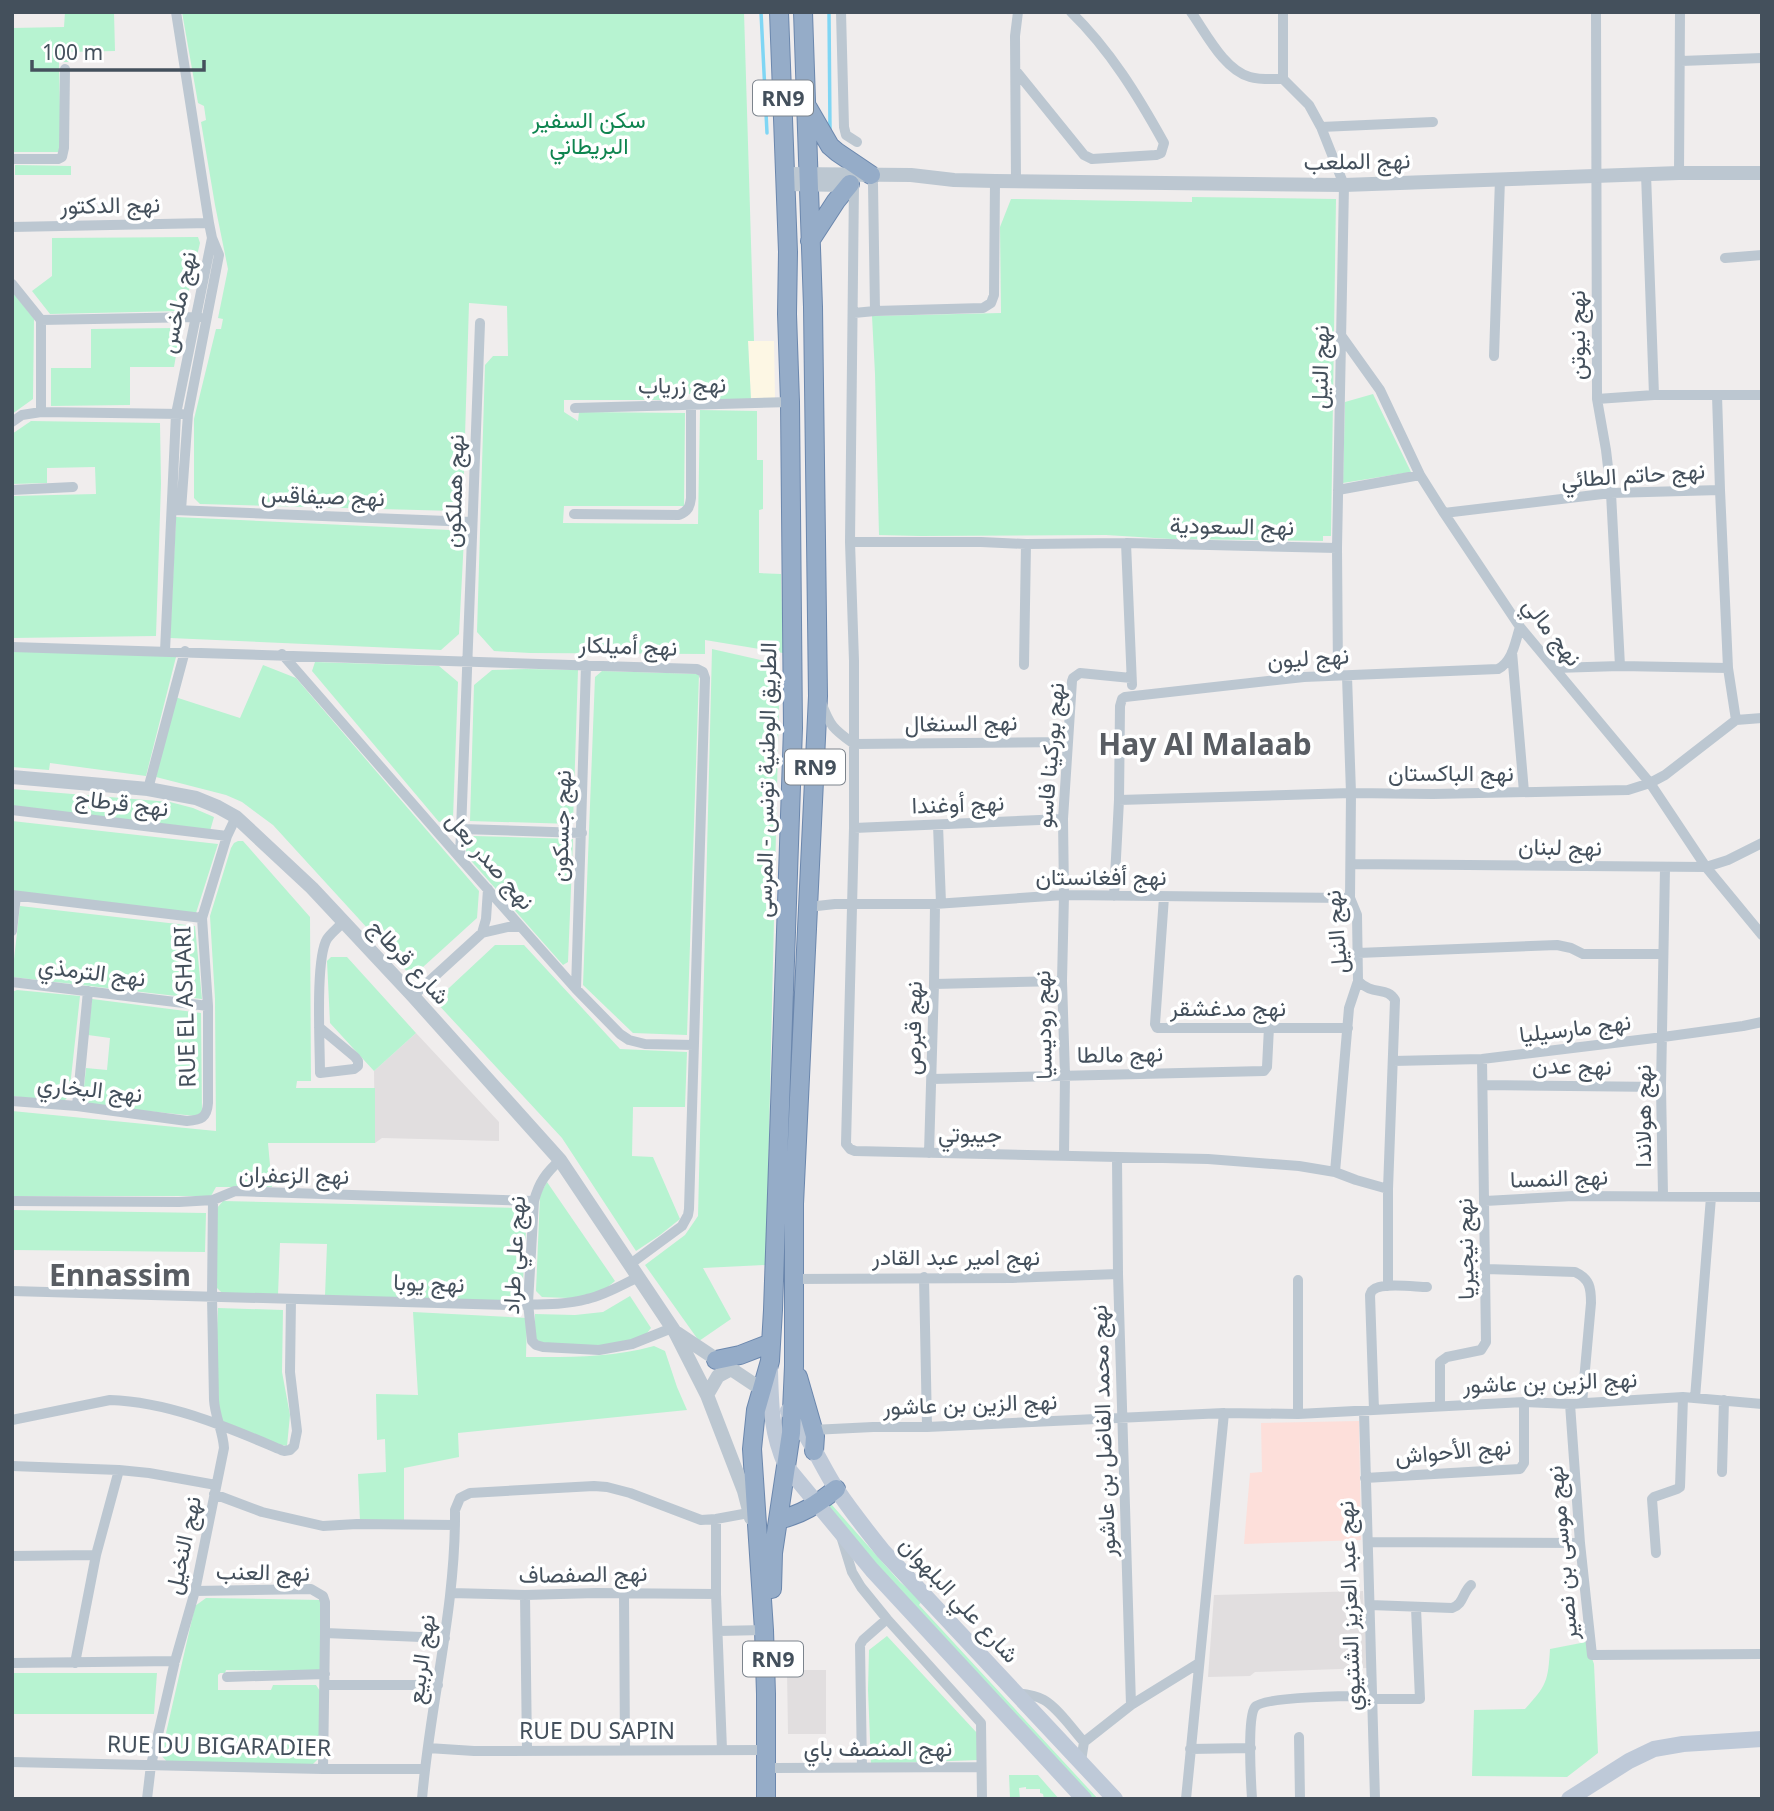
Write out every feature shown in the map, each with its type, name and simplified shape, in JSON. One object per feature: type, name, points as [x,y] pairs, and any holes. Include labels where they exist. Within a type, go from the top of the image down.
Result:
[{"type":"highway","name":"الطريق الوطنية تونس - المرسى","points":[[764,1630],[753,1512],[752,1434],[766,1393],[771,1352],[793,728],[787,179],[779,12]]},
{"type":"highway","name":"الطريق الوطنية تونس - المرسى","points":[[778,1520],[791,1433],[795,1191],[818,696],[813,307],[803,12]]},
{"type":"highway","points":[[807,105],[830,146],[872,179]]},
{"type":"highway","points":[[810,241],[836,201],[852,184]]},
{"type":"highway","points":[[724,1364],[740,1355],[771,1352]]},
{"type":"highway","points":[[794,1366],[812,1423],[816,1441],[814,1451]]},
{"type":"highway","points":[[778,1520],[804,1512],[836,1489]]},
{"type":"highway","name":"RN9","points":[[776,1799],[771,1586],[778,1520]]},
{"type":"highway","name":"RN9","points":[[764,1630],[766,1799]]},
{"type":"main road","name":"شارع علي البلهوان","points":[[766,1393],[791,1415],[836,1489],[883,1551],[1115,1799]]},
{"type":"main road","name":"شارع علي البلهوان","points":[[766,1393],[775,1437],[786,1466],[913,1616],[1084,1799]]},
{"type":"main road","points":[[1569,1799],[1629,1761],[1654,1749],[1684,1744],[1762,1739]]},
{"type":"street","name":"نهج ملخس","points":[[176,12],[209,223],[219,255],[176,414],[176,510]]},
{"type":"street","points":[[841,12],[844,127],[846,135],[857,142]]},
{"type":"street","points":[[1016,181],[1015,36],[1018,12]]},
{"type":"street","points":[[1016,71],[1084,155],[1092,159],[1161,153],[1164,143],[1115,61],[1071,12]]},
{"type":"street","points":[[1191,12],[1224,59],[1233,67],[1251,77],[1283,79],[1309,105],[1321,127],[1344,185]]},
{"type":"street","points":[[1283,12],[1283,79]]},
{"type":"street","name":"نهج نيوتن","points":[[1596,12],[1597,399],[1611,493],[1620,666]]},
{"type":"street","points":[[1679,173],[1680,12]]},
{"type":"street","points":[[1681,61],[1762,58]]},
{"type":"street","points":[[12,159],[62,157],[65,69]]},
{"type":"street","points":[[1321,127],[1433,122]]},
{"type":"street","name":"نهج الملعب","points":[[810,180],[911,175],[995,181],[1344,185],[1596,175],[1762,173]]},
{"type":"street","points":[[1646,174],[1654,395]]},
{"type":"street","points":[[1494,356],[1500,178]]},
{"type":"street","name":"نهج الملعب","points":[[787,179],[852,184],[872,179]]},
{"type":"street","points":[[872,179],[875,311]]},
{"type":"street","points":[[854,313],[983,308],[991,303],[994,295],[995,181]]},
{"type":"street","points":[[852,184],[852,904]]},
{"type":"street","name":"نهج النيل","points":[[1344,185],[1337,548],[1342,676],[1351,793],[1350,898],[1357,915],[1358,981],[1365,989],[1389,992],[1395,1000],[1388,1189],[1388,1286]]},
{"type":"street","name":"نهج الدكتور","points":[[12,227],[209,223]]},
{"type":"street","points":[[1725,258],[1762,255]]},
{"type":"street","points":[[12,285],[41,320],[41,412]]},
{"type":"street","name":"نهج ملخس","points":[[165,651],[176,510],[201,318]]},
{"type":"street","points":[[41,320],[201,318]]},
{"type":"street","name":"نهج هملكون","points":[[460,858],[480,323]]},
{"type":"street","name":"نهج مالي","points":[[1340,334],[1380,390],[1420,475],[1520,627],[1650,783],[1706,867],[1762,934]]},
{"type":"street","points":[[1597,399],[1654,395],[1762,395]]},
{"type":"street","points":[[1717,395],[1720,490]]},
{"type":"street","name":"نهج زرياب","points":[[575,408],[790,402]]},
{"type":"street","points":[[574,514],[679,515],[686,512],[691,498],[691,405]]},
{"type":"street","points":[[12,422],[22,415],[41,412],[188,414]]},
{"type":"street","points":[[1338,490],[1420,475]]},
{"type":"street","points":[[12,490],[74,487]]},
{"type":"street","name":"نهج حاتم الطائي","points":[[1444,513],[1611,493],[1720,490],[1728,668],[1736,720]]},
{"type":"street","name":"نهج صيفاقس","points":[[176,510],[472,522]]},
{"type":"street","name":"نهج السعودية","points":[[850,542],[1126,543],[1337,548]]},
{"type":"street","points":[[1114,896],[1120,706],[1127,697],[1132,678],[1126,543]]},
{"type":"street","points":[[1024,665],[1027,544]]},
{"type":"street","points":[[1520,627],[1512,652],[1524,792]]},
{"type":"street","name":"نهج أميلكار","points":[[12,646],[697,669],[705,675],[688,1215],[682,1226],[629,1265]]},
{"type":"street","points":[[148,789],[185,651]]},
{"type":"street","name":"نهج ليون","points":[[1127,697],[1304,677],[1498,669],[1507,663],[1512,652]]},
{"type":"street","name":"نهج صدر بعل","points":[[282,654],[576,989],[620,1034],[629,1040],[645,1044],[694,1045]]},
{"type":"street","name":"نهج جسكون","points":[[576,989],[586,665]]},
{"type":"street","points":[[1555,668],[1728,668]]},
{"type":"street","name":"نهج بوركينا فاسو","points":[[1064,895],[1063,819],[1072,681],[1076,674],[1080,673],[1132,678]]},
{"type":"street","points":[[818,696],[835,732],[854,744]]},
{"type":"street","points":[[1736,720],[1762,718]]},
{"type":"street","name":"نهج الباكستان","points":[[1119,800],[1351,793],[1628,790],[1665,775],[1736,720]]},
{"type":"street","name":"نهج السنغال","points":[[854,744],[1068,742]]},
{"type":"street","name":"شارع قرطاج","points":[[12,777],[148,789],[196,798],[236,817],[312,888],[560,1160],[674,1330]]},
{"type":"street","name":"نهج قرطاج","points":[[12,810],[227,836]]},
{"type":"street","name":"RUE EL ASHARI","points":[[204,1117],[208,1103],[208,1006],[202,918],[227,836],[236,817]]},
{"type":"street","name":"نهج أوغندا","points":[[854,828],[1063,819]]},
{"type":"street","name":"نهج قبرص","points":[[929,1153],[938,904],[938,825]]},
{"type":"street","points":[[461,829],[582,833]]},
{"type":"street","name":"نهج لبنان","points":[[1352,864],[1706,867],[1728,860],[1762,843]]},
{"type":"street","name":"نهج هولاندا","points":[[1663,1195],[1661,1087],[1665,868]]},
{"type":"street","points":[[482,933],[488,889]]},
{"type":"street","name":"نهج أفغانستان","points":[[808,907],[938,904],[1064,895],[1350,898]]},
{"type":"street","name":"نهج روديسيا","points":[[1064,895],[1064,1155]]},
{"type":"street","points":[[12,931],[14,896],[202,918]]},
{"type":"street","name":"نهج مدغشقر","points":[[1164,897],[1156,1026],[1160,1029],[1348,1028]]},
{"type":"street","name":"جيبوتي","points":[[852,904],[846,1144],[850,1149],[1208,1159],[1299,1166],[1335,1172],[1388,1189]]},
{"type":"street","points":[[320,1027],[355,1057],[358,1066],[354,1069],[320,1073],[320,1027],[321,960],[327,939],[343,922]]},
{"type":"street","points":[[413,996],[482,933],[522,927]]},
{"type":"street","points":[[1358,953],[1557,945],[1583,954],[1663,954]]},
{"type":"street","points":[[934,984],[1062,981]]},
{"type":"street","points":[[1335,1172],[1349,1008],[1358,981]]},
{"type":"street","name":"نهج الترمذي","points":[[12,982],[208,1006]]},
{"type":"street","points":[[76,1106],[88,991]]},
{"type":"street","name":"نهج مارسيليا","points":[[1393,1061],[1482,1059],[1762,1022]]},
{"type":"street","name":"نهج مالطا","points":[[932,1079],[1264,1071],[1267,1067],[1269,1027]]},
{"type":"street","name":"نهج نيجيريا","points":[[1440,1405],[1440,1362],[1447,1357],[1480,1350],[1485,1346],[1482,1059]]},
{"type":"street","name":"نهج عدن","points":[[1483,1085],[1661,1087]]},
{"type":"street","name":"نهج البخاري","points":[[12,1101],[76,1106],[187,1121],[204,1117]]},
{"type":"street","name":"نهج محمد الفاضل بن عاشور","points":[[1117,1157],[1131,1705]]},
{"type":"street","name":"نهج علي طراد","points":[[560,1160],[544,1174],[534,1200],[528,1303],[532,1341],[539,1346],[599,1350],[632,1344],[674,1330]]},
{"type":"street","name":"نهج الزعفران","points":[[12,1201],[141,1203],[213,1200],[235,1191],[534,1200]]},
{"type":"street","name":"نهج النمسا","points":[[1485,1201],[1573,1196],[1762,1197]]},
{"type":"street","points":[[1695,1398],[1711,1197]]},
{"type":"street","points":[[212,1297],[213,1200]]},
{"type":"street","name":"نهج موسى بن نصير","points":[[1486,1269],[1575,1272],[1588,1282],[1591,1303],[1576,1404],[1580,1543],[1591,1651],[1594,1656],[1762,1654]]},
{"type":"street","name":"نهج امير عبد القادر","points":[[793,1279],[1012,1278],[1118,1274]]},
{"type":"street","name":"نهج يوبا","points":[[12,1291],[489,1306],[571,1303],[615,1289],[638,1277]]},
{"type":"street","points":[[924,1277],[927,1427]]},
{"type":"street","points":[[1298,1280],[1298,1414]]},
{"type":"street","points":[[1369,1411],[1372,1290],[1388,1286],[1427,1287]]},
{"type":"street","name":"نهج النخيل","points":[[147,1799],[151,1765],[175,1661],[195,1591],[224,1448],[215,1412],[212,1297]]},
{"type":"street","points":[[12,1420],[110,1401],[127,1401],[169,1409],[220,1425],[284,1451],[290,1450],[294,1446],[297,1431],[290,1372],[291,1299]]},
{"type":"street","points":[[674,1330],[766,1393]]},
{"type":"street","points":[[674,1330],[706,1395],[753,1512],[716,1519],[722,1750]]},
{"type":"street","points":[[706,1395],[724,1364]]},
{"type":"street","points":[[1656,1553],[1653,1499],[1680,1487],[1683,1397]]},
{"type":"street","name":"نهج الزين بن عاشور","points":[[812,1430],[1224,1413],[1298,1414],[1524,1402],[1576,1404],[1683,1397],[1762,1404]]},
{"type":"street","points":[[1722,1472],[1724,1399]]},
{"type":"street","name":"نهج الأحواش","points":[[1365,1478],[1520,1469],[1524,1463],[1524,1402]]},
{"type":"street","name":"نهج عبد العزيز الشتيوي","points":[[1369,1411],[1365,1478],[1375,1799]]},
{"type":"street","points":[[1186,1799],[1224,1413]]},
{"type":"street","points":[[12,1466],[149,1473],[215,1490],[262,1512],[323,1526],[455,1525]]},
{"type":"street","points":[[75,1663],[96,1555],[119,1470]]},
{"type":"street","name":"نهج الربيع","points":[[422,1799],[451,1593],[457,1503],[460,1498],[470,1493],[594,1486],[622,1490],[701,1520],[716,1519]]},
{"type":"street","points":[[841,1534],[857,1581],[887,1619],[981,1723],[982,1799]]},
{"type":"street","points":[[1367,1542],[1580,1543]]},
{"type":"street","points":[[12,1556],[96,1555]]},
{"type":"street","points":[[1370,1605],[1452,1608],[1462,1602],[1471,1585]]},
{"type":"street","name":"نهج العنب","points":[[195,1591],[311,1589],[323,1596],[326,1633]]},
{"type":"street","name":"نهج الصفصاف","points":[[451,1593],[716,1594]]},
{"type":"street","points":[[624,1593],[625,1751]]},
{"type":"street","points":[[525,1595],[527,1750]]},
{"type":"street","points":[[1252,1799],[1252,1715],[1258,1704],[1275,1700],[1420,1699],[1416,1608]]},
{"type":"street","points":[[862,1768],[860,1645],[887,1619]]},
{"type":"street","points":[[718,1631],[764,1630]]},
{"type":"street","points":[[323,1769],[326,1633],[445,1638]]},
{"type":"street","points":[[12,1663],[175,1661]]},
{"type":"street","points":[[1081,1761],[1084,1742],[1131,1705],[1199,1662]]},
{"type":"street","points":[[227,1677],[438,1685]]},
{"type":"street","points":[[1016,1693],[1046,1701],[1084,1742]]},
{"type":"street","points":[[1298,1737],[1300,1799]]},
{"type":"street","name":"RUE DU SAPIN","points":[[428,1748],[474,1751],[766,1750]]},
{"type":"street","points":[[1190,1749],[1251,1748]]},
{"type":"street","name":"RUE DU BIGARADIER","points":[[12,1762],[425,1769]]},
{"type":"street","name":"نهج المنصف باي","points":[[775,1768],[981,1767]]},
{"type":"shaded area","points":[[748,341],[774,341],[775,400],[751,400]]},
{"type":"shaded area","points":[[416,1033],[499,1122],[499,1141],[382,1138],[375,1143],[374,1071]]},
{"type":"shaded area","points":[[1359,1421],[1361,1540],[1244,1544],[1250,1473],[1262,1472],[1261,1423]]},
{"type":"shaded area","points":[[1363,1591],[1367,1668],[1255,1672],[1250,1676],[1208,1677],[1214,1595]]},
{"type":"shaded area","points":[[787,1670],[826,1670],[826,1734],[788,1734]]},
{"type":"green space","points":[[65,12],[114,12],[115,51],[71,52],[70,62],[59,62],[61,152],[12,152],[12,28],[64,27]]},
{"type":"green space","name":"سكن السفير البريطاني","points":[[182,12],[744,12],[754,341],[748,341],[751,400],[694,399],[694,394],[686,394],[686,400],[564,400],[564,412],[578,421],[579,412],[685,413],[684,506],[564,506],[563,523],[698,524],[700,410],[757,411],[757,460],[763,460],[763,509],[759,510],[759,573],[781,574],[783,653],[705,640],[705,654],[494,651],[477,632],[485,365],[493,356],[508,356],[507,306],[469,303],[463,503],[454,511],[200,504],[194,498],[194,419],[216,329],[221,329],[223,319],[218,318],[228,269],[201,122],[206,120],[204,106],[198,103]]},
{"type":"green space","points":[[15,165],[71,166],[71,175],[15,175]]},
{"type":"green space","points":[[1192,197],[1336,199],[1331,536],[1323,536],[1323,541],[1171,539],[1106,535],[879,535],[872,316],[1001,313],[1000,227],[1011,199],[1192,202]]},
{"type":"green space","points":[[198,237],[200,243],[186,303],[179,311],[50,314],[32,291],[52,276],[52,238]]},
{"type":"green space","points":[[12,291],[34,319],[33,399],[12,414]]},
{"type":"green space","points":[[175,328],[180,333],[174,367],[130,367],[130,405],[51,406],[51,368],[91,368],[91,329]]},
{"type":"green space","points":[[1373,394],[1411,472],[1343,483],[1345,402]]},
{"type":"green space","points":[[31,421],[160,423],[161,484],[156,636],[12,638],[12,496],[96,494],[95,467],[47,468],[47,483],[12,484],[12,434]]},
{"type":"green space","points":[[176,517],[450,530],[464,538],[459,634],[441,650],[170,638]]},
{"type":"green space","points":[[712,649],[778,664],[779,703],[766,1265],[703,1268],[731,1319],[699,1341],[645,1265],[685,1235],[698,1216]]},
{"type":"green space","points":[[12,651],[177,653],[146,776],[50,763],[49,770],[12,767]]},
{"type":"green space","points":[[315,662],[439,666],[458,682],[453,818],[439,822],[312,671]]},
{"type":"green space","points":[[263,665],[296,678],[479,891],[477,918],[412,977],[273,825],[242,802],[226,795],[156,777],[175,697],[240,718]]},
{"type":"green space","points":[[492,670],[578,670],[573,824],[470,821],[474,685]]},
{"type":"green space","points":[[602,671],[699,674],[687,1035],[633,1033],[583,985],[595,677]]},
{"type":"green space","points":[[12,789],[170,802],[214,817],[210,831],[12,808]]},
{"type":"green space","points":[[12,821],[218,844],[196,913],[12,892]]},
{"type":"green space","points":[[474,836],[573,839],[568,962],[563,965],[466,855],[466,844]]},
{"type":"green space","points":[[238,841],[243,841],[310,917],[311,1081],[297,1081],[296,1088],[375,1088],[375,1143],[268,1143],[272,1187],[216,1187],[211,1196],[12,1196],[12,1111],[216,1131],[215,999],[210,916],[231,848]]},
{"type":"green space","points":[[20,906],[195,926],[202,999],[12,977]]},
{"type":"green space","points":[[495,945],[524,945],[620,1049],[687,1052],[685,1107],[633,1107],[632,1156],[653,1157],[680,1219],[636,1251],[562,1138],[435,1001]]},
{"type":"green space","points":[[331,957],[347,957],[416,1033],[374,1071],[330,1023],[327,961]]},
{"type":"green space","points":[[17,990],[80,996],[69,1096],[63,1102],[12,1096],[12,992]]},
{"type":"green space","points":[[92,999],[201,1013],[202,1113],[195,1116],[89,1105],[83,1096],[86,1068],[107,1070],[110,1038],[88,1035]]},
{"type":"green space","points":[[547,1182],[615,1281],[598,1295],[542,1297],[536,1291],[540,1195]]},
{"type":"green space","points":[[223,1201],[523,1208],[527,1212],[522,1299],[518,1303],[325,1296],[327,1244],[280,1243],[278,1295],[223,1294],[215,1286],[217,1208]]},
{"type":"green space","points":[[12,1210],[206,1213],[205,1252],[12,1250]]},
{"type":"green space","points":[[630,1296],[651,1328],[644,1337],[612,1346],[534,1346],[535,1314],[575,1315],[603,1312]]},
{"type":"green space","points":[[218,1308],[283,1310],[282,1372],[290,1415],[287,1446],[266,1442],[220,1421],[216,1354]]},
{"type":"green space","points":[[413,1312],[527,1318],[526,1357],[606,1355],[654,1346],[665,1351],[687,1410],[458,1433],[459,1457],[404,1468],[404,1522],[360,1522],[358,1474],[386,1472],[385,1439],[377,1440],[376,1394],[418,1395]]},
{"type":"green space","points":[[832,1505],[900,1582],[922,1601],[919,1605],[1098,1799],[1083,1799],[827,1509]]},
{"type":"green space","points":[[206,1598],[322,1600],[320,1671],[226,1670],[218,1675],[218,1690],[271,1690],[273,1685],[316,1685],[320,1691],[320,1757],[311,1766],[168,1763],[161,1755],[195,1606]]},
{"type":"green space","points":[[887,1636],[977,1733],[978,1760],[871,1764],[869,1650]]},
{"type":"green space","points":[[1586,1642],[1594,1664],[1598,1753],[1567,1777],[1472,1776],[1474,1710],[1525,1709],[1545,1682],[1550,1649]]},
{"type":"green space","points":[[12,1673],[157,1673],[154,1714],[12,1714]]},
{"type":"green space","points":[[1009,1775],[1038,1775],[1059,1799],[1044,1799],[1040,1789],[1026,1787],[1019,1788],[1020,1799],[1010,1799]]},
{"type":"waterway","points":[[761,12],[767,133]]},
{"type":"waterway","points":[[829,12],[830,131]]},
{"type":"district","name":"Hay Al Malaab","points":[[1205,743]]},
{"type":"district","name":"Ennassim","points":[[120,1274]]}]
